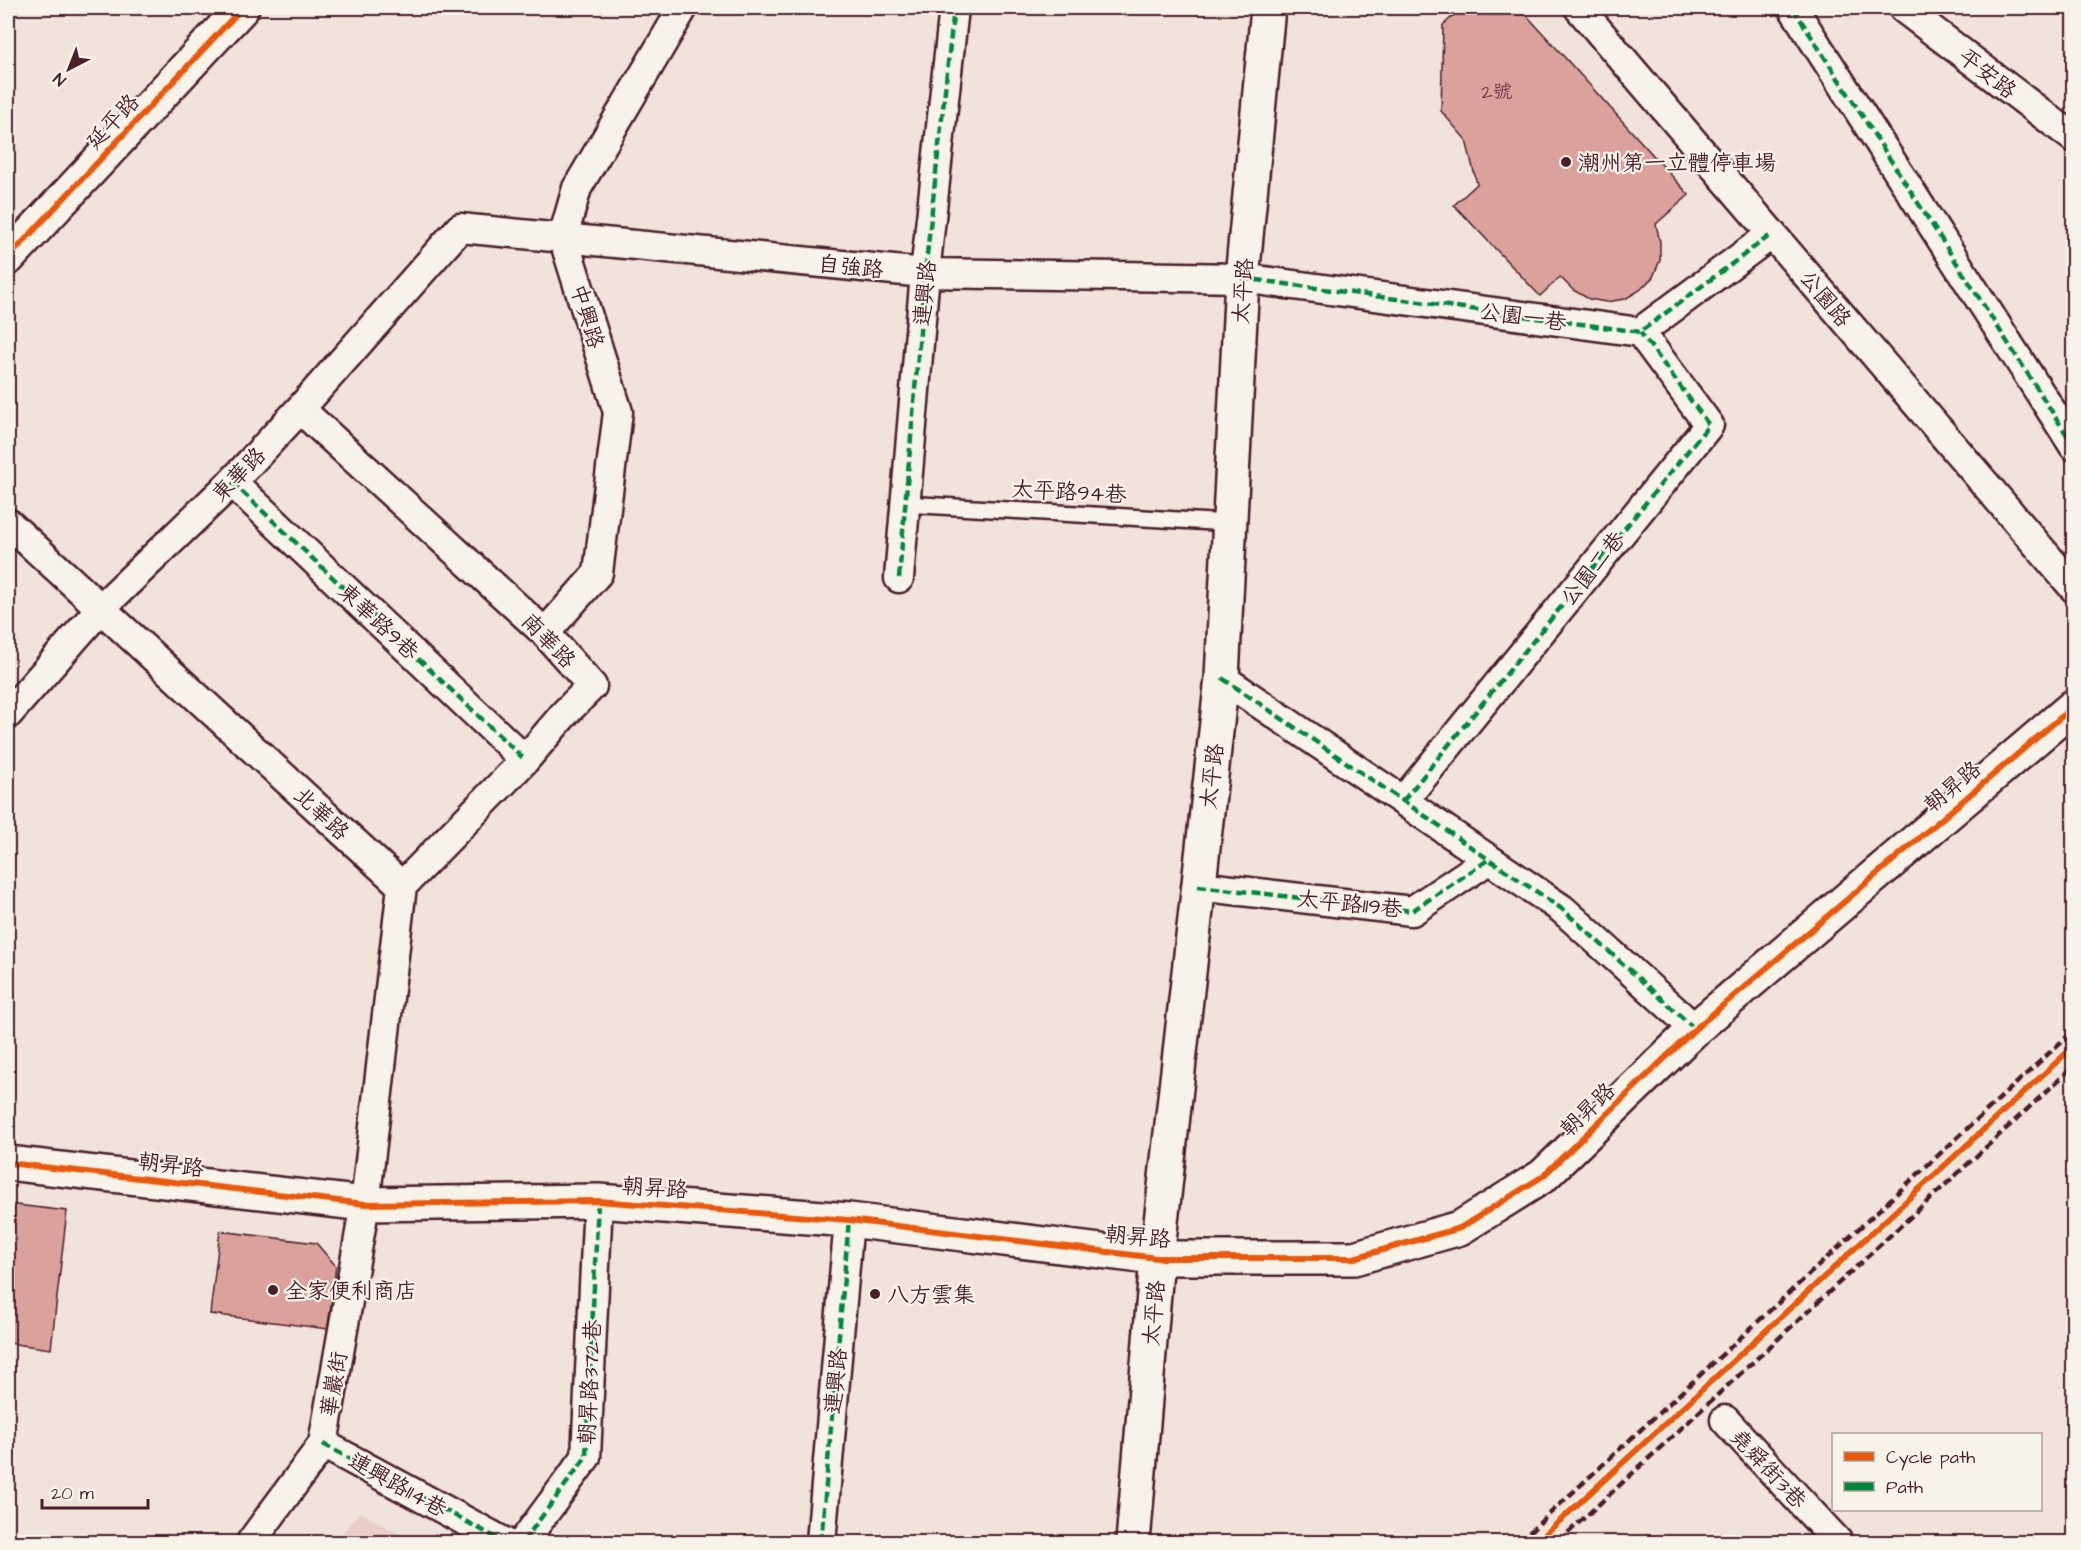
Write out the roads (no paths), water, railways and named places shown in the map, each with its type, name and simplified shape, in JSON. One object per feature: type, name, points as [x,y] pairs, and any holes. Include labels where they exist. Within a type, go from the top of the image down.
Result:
[{"type":"street","name":"延平路","points":[[8,258],[242,8]]},
{"type":"street","points":[[563,237],[577,188],[683,8]]},
{"type":"street","name":"連興路","points":[[899,578],[925,273],[954,8]]},
{"type":"street","name":"太平路","points":[[1133,1542],[1157,1257],[1222,678],[1242,278],[1268,8]]},
{"type":"street","name":"公園路","points":[[1579,8],[2073,588]]},
{"type":"street","points":[[1792,8],[2073,446]]},
{"type":"street","name":"平安路","points":[[1903,8],[2073,138]]},
{"type":"street","name":"自強路","points":[[460,228],[925,273],[1242,278]]},
{"type":"street","name":"東華路","points":[[8,714],[101,608],[232,483],[460,228]]},
{"type":"street","points":[[1640,332],[1772,234]]},
{"type":"street","name":"中興路","points":[[544,633],[598,573],[618,412],[563,237]]},
{"type":"street","name":"公園一巷","points":[[1242,278],[1640,332]]},
{"type":"street","name":"公園二巷","points":[[1402,801],[1709,425],[1640,332]]},
{"type":"street","name":"南華路","points":[[300,409],[544,633],[592,686],[565,713],[525,760],[402,886]]},
{"type":"street","name":"東華路9巷","points":[[232,483],[525,760]]},
{"type":"street","name":"北華路","points":[[8,523],[402,886]]},
{"type":"street","points":[[1222,678],[1562,909],[1695,1029]]},
{"type":"street","name":"朝昇路","points":[[8,1163],[365,1204],[598,1201],[849,1220],[1157,1257],[1354,1258],[1460,1228],[1543,1176],[1695,1029],[2073,706]]},
{"type":"street","name":"太平路119巷","points":[[1198,886],[1412,911],[1488,860]]},
{"type":"street","points":[[365,1204],[402,886]]},
{"type":"street","name":"朝昇路372巷","points":[[524,1542],[586,1457],[598,1201]]},
{"type":"street","name":"華巖街","points":[[251,1542],[323,1444],[365,1204]]},
{"type":"street","name":"連興路","points":[[821,1542],[849,1220]]},
{"type":"street","name":"堯舜街3巷","points":[[1725,1420],[1838,1542]]},
{"type":"street","name":"連興路114巷","points":[[323,1444],[504,1542]]},
{"type":"lane","name":"太平路94巷","points":[[905,504],[1229,523]]},
{"type":"railway","points":[[1519,1542],[2074,1030]]},
{"type":"railway","points":[[1558,1542],[2074,1066]]},
{"type":"place","name":"潮州第一立體停車場","points":[[1566,162]]},
{"type":"place","name":"全家便利商店","points":[[273,1290]]},
{"type":"place","name":"八方雲集","points":[[875,1294]]}]
